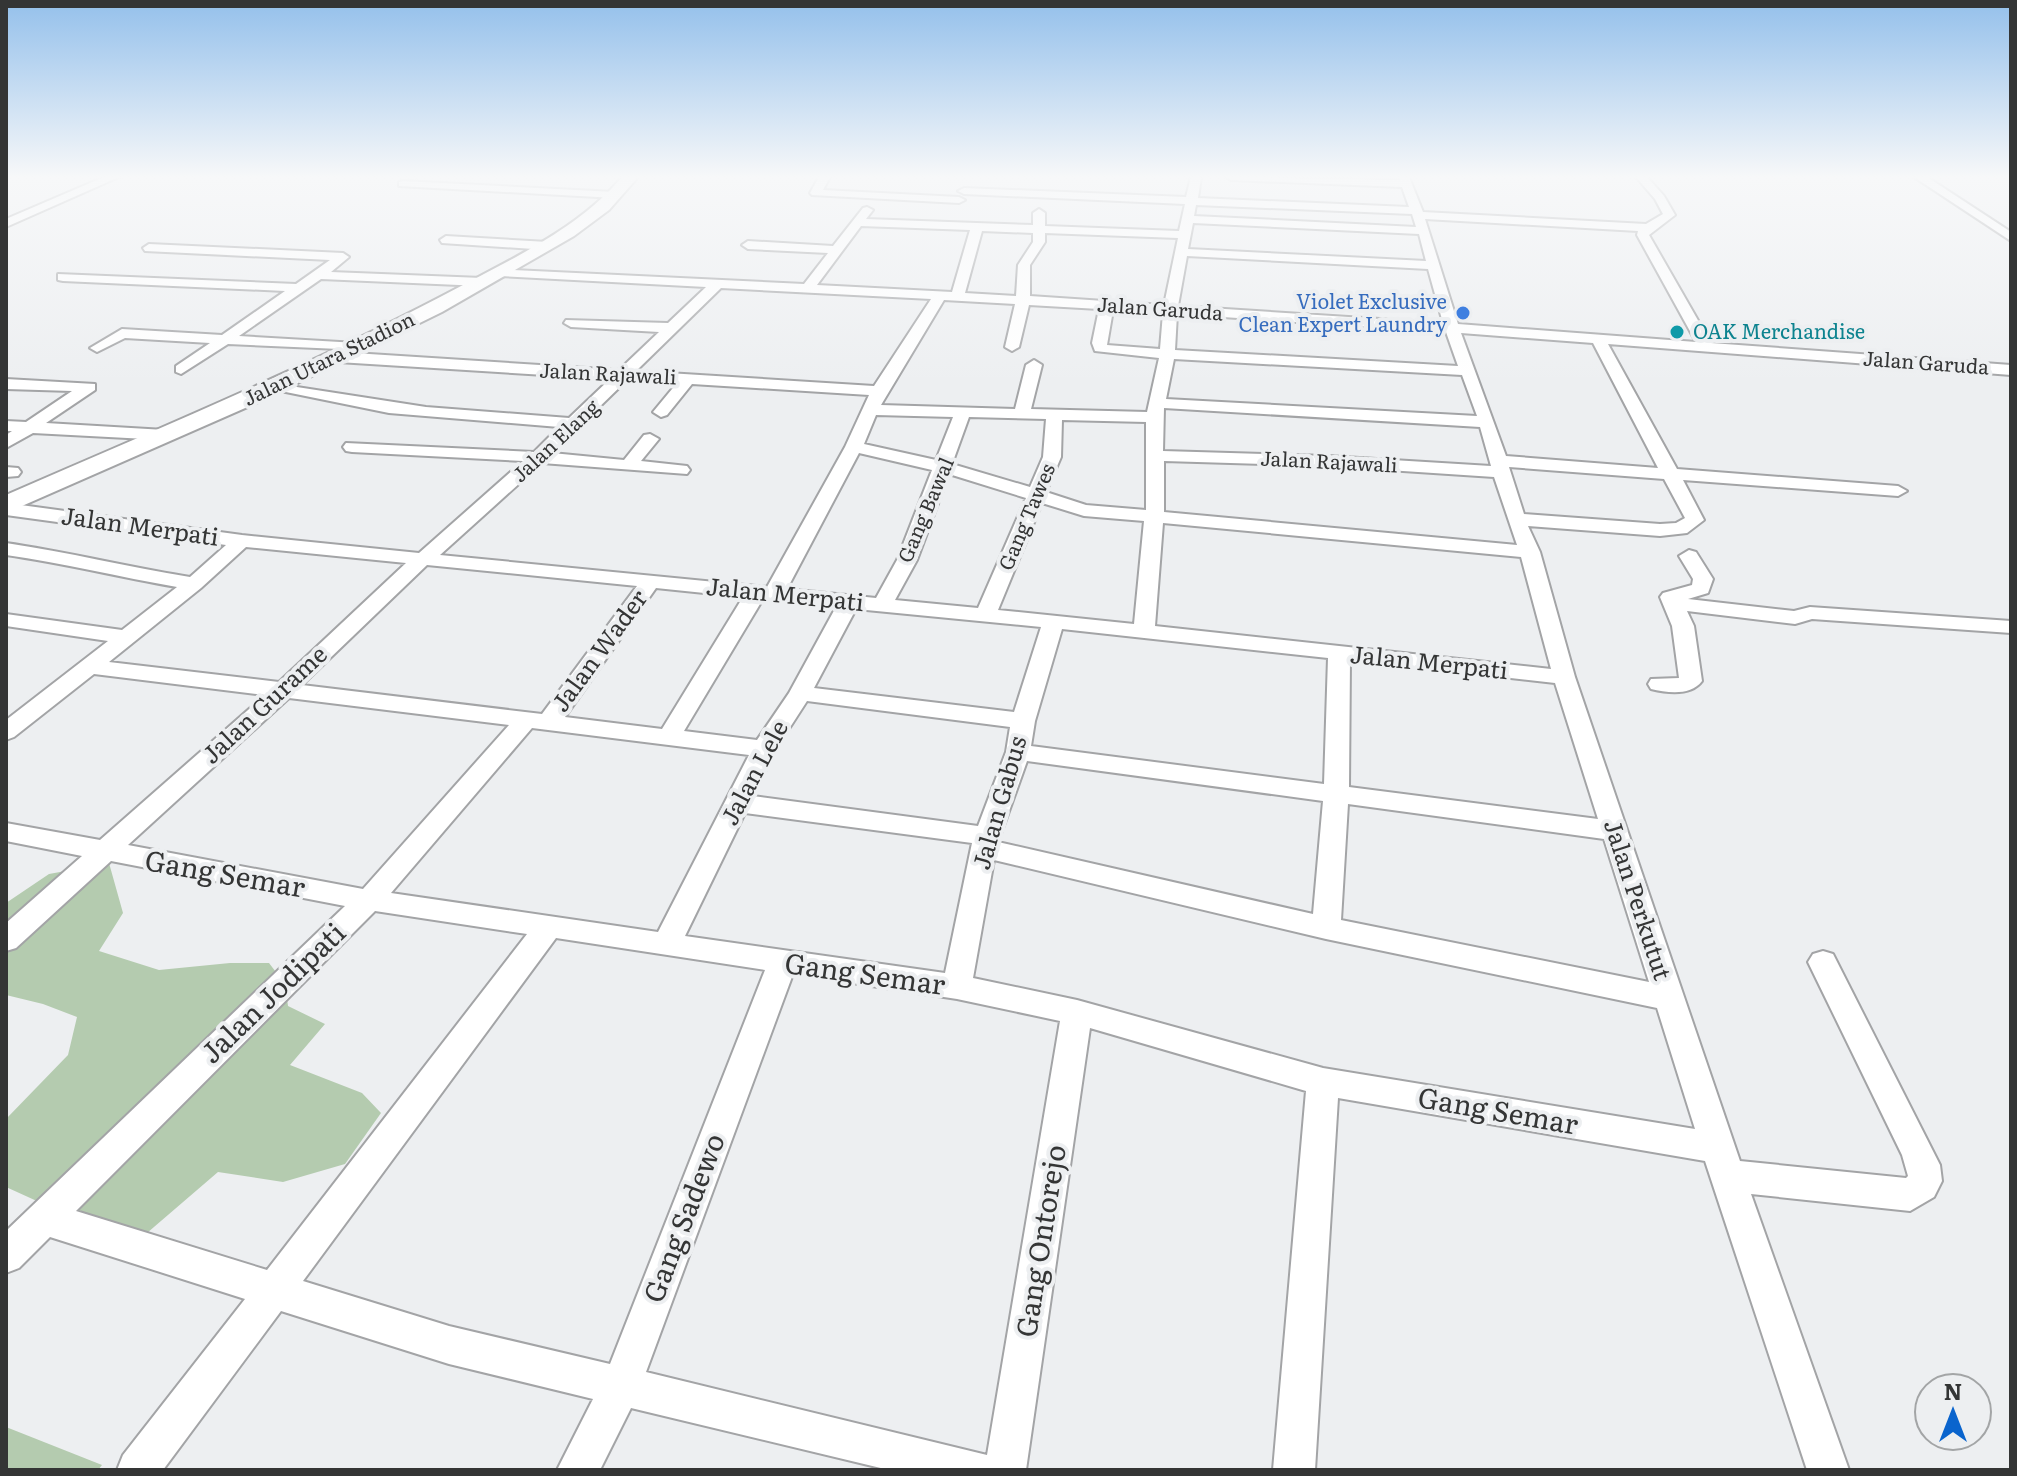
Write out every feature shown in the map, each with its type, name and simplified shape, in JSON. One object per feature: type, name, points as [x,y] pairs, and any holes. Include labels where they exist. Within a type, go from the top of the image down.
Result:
[{"type":"street","name":"Jalan Utara Stadion","points":[[6,507],[348,352],[548,246]]},
{"type":"street","points":[[764,246],[839,250]]},
{"type":"street","points":[[807,289],[842,246]]},
{"type":"street","points":[[669,736],[766,593],[854,447],[879,391],[949,296],[969,246]]},
{"type":"street","points":[[1012,347],[1023,300],[1024,265],[1036,246]]},
{"type":"street","points":[[1144,631],[1154,519],[1155,410],[1167,355],[1170,310],[1183,246]]},
{"type":"street","name":"Jalan Perkutut","points":[[1429,246],[1452,328],[1530,552],[1564,677],[1828,1470]]},
{"type":"street","points":[[1649,246],[1706,347]]},
{"type":"street","points":[[149,248],[343,257],[181,369]]},
{"type":"street","points":[[1182,252],[1435,265]]},
{"type":"street","name":"Jalan Garuda","points":[[318,275],[491,277],[1023,300],[2011,370]]},
{"type":"street","points":[[63,277],[301,288]]},
{"type":"street","name":"Jalan Elang","points":[[425,558],[473,519],[576,423],[716,285]]},
{"type":"street","points":[[1107,305],[1100,348],[1167,355],[1469,371]]},
{"type":"street","points":[[571,323],[673,328]]},
{"type":"street","name":"Jalan Rajawali","points":[[97,348],[122,333],[626,375],[879,391]]},
{"type":"street","points":[[1516,519],[1642,529],[1680,529],[1692,523],[1695,516],[1598,339]]},
{"type":"street","points":[[1022,414],[1034,365]]},
{"type":"street","points":[[661,412],[689,378]]},
{"type":"street","points":[[6,384],[89,387],[6,443]]},
{"type":"street","points":[[277,386],[389,410],[482,419],[576,423]]},
{"type":"street","points":[[869,410],[1054,415],[1155,410],[1487,422]]},
{"type":"street","name":"Gang Bawal","points":[[882,605],[907,560],[925,509],[945,467],[963,412]]},
{"type":"street","name":"Gang Tawes","points":[[985,617],[1052,457],[1054,415]]},
{"type":"street","points":[[6,426],[165,435]]},
{"type":"street","points":[[628,466],[650,439]]},
{"type":"street","points":[[352,447],[537,457],[681,470]]},
{"type":"street","points":[[854,447],[945,467],[1084,510],[1530,552]]},
{"type":"street","name":"Jalan Rajawali","points":[[1156,456],[1500,466],[1898,491]]},
{"type":"street","name":"Jalan Merpati","points":[[6,507],[242,541],[1144,631],[1564,677]]},
{"type":"street","points":[[6,732],[194,584],[242,541]]},
{"type":"street","points":[[6,549],[63,557],[73,563],[194,584]]},
{"type":"street","points":[[1659,684],[1685,685],[1691,681],[1683,626],[1670,597],[1701,589],[1703,579],[1689,556]]},
{"type":"street","name":"Jalan Gurame","points":[[6,940],[285,689],[371,604],[425,558]]},
{"type":"street","name":"Jalan Wader","points":[[538,720],[651,581]]},
{"type":"street","name":"Jalan Lele","points":[[666,945],[764,749],[800,693],[849,602]]},
{"type":"street","points":[[1672,603],[1795,618],[1810,613],[2011,627]]},
{"type":"street","points":[[6,620],[127,637]]},
{"type":"street","name":"Jalan Gabus","points":[[957,987],[985,842],[1018,752],[1023,721],[1053,622]]},
{"type":"street","points":[[1326,928],[1336,796],[1339,653]]},
{"type":"street","points":[[88,666],[764,749]]},
{"type":"street","points":[[800,693],[1023,721]]},
{"type":"street","points":[[6,704],[36,708]]},
{"type":"street","name":"Jalan Jodipati","points":[[6,1256],[369,900],[538,720]]},
{"type":"street","points":[[1018,752],[1616,831]]},
{"type":"street","points":[[738,803],[985,842],[1326,928],[1669,998]]},
{"type":"street","name":"Gang Semar","points":[[6,832],[369,900],[957,987],[1077,1012],[1323,1082],[1723,1162],[1910,1195],[1922,1188],[1926,1174],[1823,962]]},
{"type":"street","points":[[138,1470],[550,925]]},
{"type":"street","name":"Gang Sadewo","points":[[578,1470],[621,1387],[783,962]]},
{"type":"street","name":"Gang Ontorejo","points":[[1005,1470],[1077,1012]]},
{"type":"street","points":[[1294,1470],[1323,1082]]},
{"type":"street","points":[[43,1218],[449,1345],[974,1470]]},
{"type":"green space","points":[[109,863],[123,913],[99,951],[159,970],[230,963],[269,963],[285,984],[288,1006],[325,1024],[290,1065],[362,1093],[381,1113],[345,1164],[283,1182],[218,1172],[147,1233],[50,1207],[6,1187],[6,1119],[68,1055],[77,1017],[6,995],[6,903],[49,874]]},
{"type":"green space","points":[[6,1427],[102,1465],[98,1470],[6,1470]]},
{"type":"place","name":"Violet Exclusive Clean Expert Laundry","points":[[1463,313]]},
{"type":"place","name":"OAK Merchandise","points":[[1677,332]]}]
